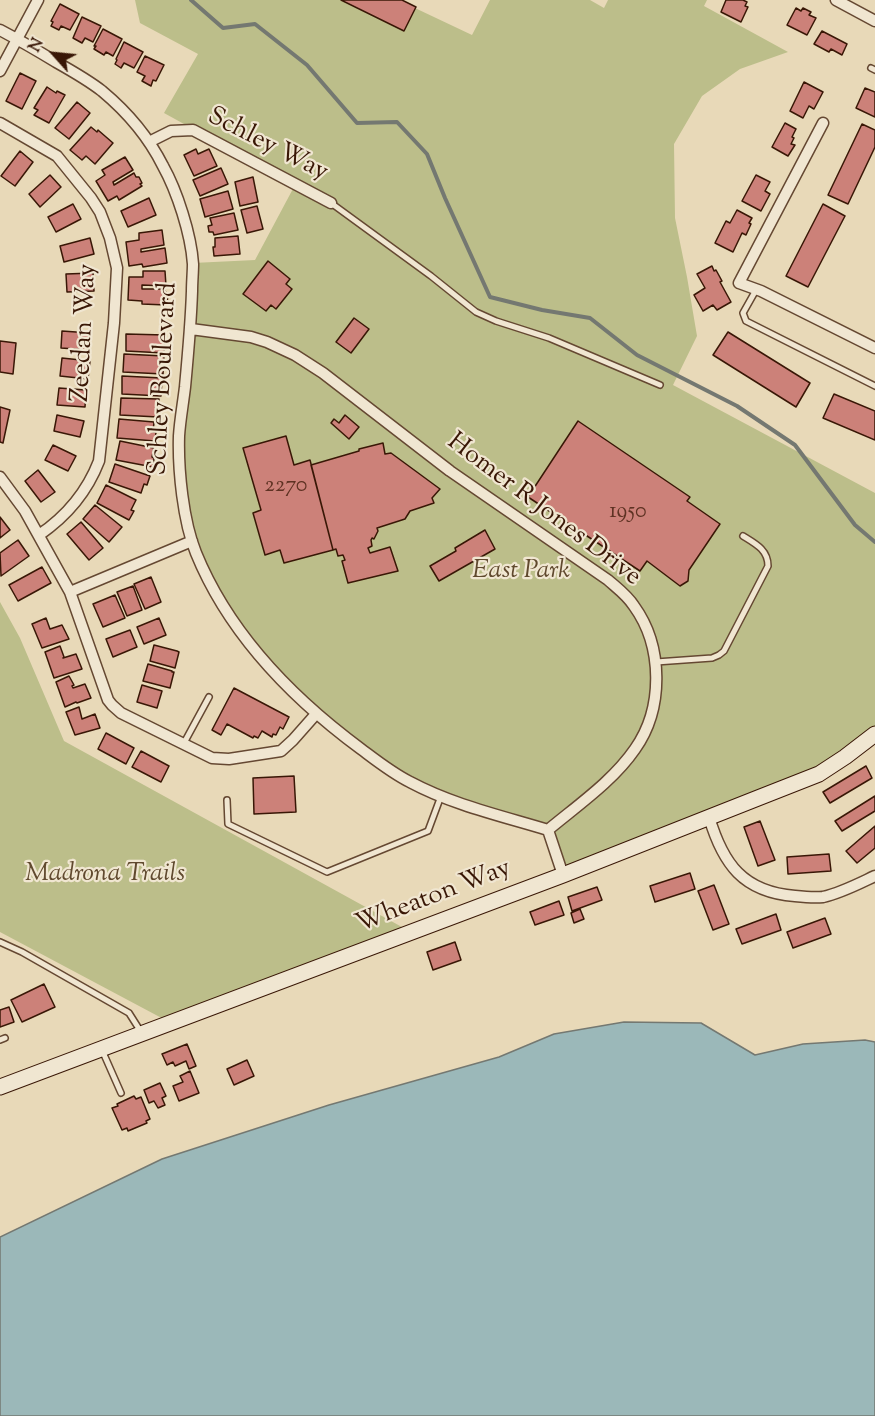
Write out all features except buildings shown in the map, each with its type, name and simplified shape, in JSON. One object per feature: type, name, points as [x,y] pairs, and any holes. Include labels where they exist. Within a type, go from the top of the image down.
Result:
[{"type":"main road","name":"Wheaton Way","points":[[0,1087],[563,875],[819,774],[873,739]]},
{"type":"street","points":[[0,71],[38,0]]},
{"type":"street","points":[[836,0],[875,21]]},
{"type":"street","name":"Schley Boulevard","points":[[0,30],[85,79],[103,92],[149,142],[171,181],[183,215],[193,263],[191,329],[179,436],[182,489],[195,553],[235,624],[260,657],[316,714],[389,770],[408,782],[441,796],[548,830]]},
{"type":"street","name":"Zeedan Way","points":[[0,123],[57,156],[84,188],[100,213],[110,238],[117,268],[114,324],[99,461],[83,493],[66,513],[39,535]]},
{"type":"street","points":[[823,123],[739,283],[875,348]]},
{"type":"street","name":"Schley Way","points":[[149,142],[171,130],[194,130],[331,203]]},
{"type":"street","name":"Homer R Jones Drive","points":[[191,329],[237,334],[267,342],[295,355],[323,373],[450,471],[608,580],[634,605],[642,618],[652,646],[657,684],[654,706],[644,734],[635,749],[613,775],[548,830]]},
{"type":"street","points":[[0,477],[25,511],[70,592],[108,700],[121,713],[212,758],[229,759],[281,751],[316,714]]},
{"type":"street","points":[[70,592],[192,541]]},
{"type":"street","points":[[709,817],[720,849],[738,874],[770,892],[779,895],[822,897],[855,886],[875,876]]},
{"type":"street","points":[[548,830],[563,875]]},
{"type":"lane","points":[[331,203],[476,312],[549,338],[660,385]]},
{"type":"lane","points":[[756,290],[743,313],[746,321],[875,386]]},
{"type":"lane","points":[[655,662],[712,658],[724,651],[768,566],[768,558],[764,551],[743,536]]},
{"type":"lane","points":[[183,745],[209,696]]},
{"type":"lane","points":[[227,800],[228,824],[327,872],[428,831],[441,796]]},
{"type":"lane","points":[[0,942],[22,951],[129,1012],[142,1034]]},
{"type":"lane","points":[[101,1049],[121,1093]]},
{"type":"green space","name":"East Park","points":[[135,0],[398,0],[472,35],[490,0],[590,0],[604,8],[608,0],[707,0],[704,6],[788,52],[740,69],[702,96],[674,144],[675,218],[697,336],[673,385],[875,493],[875,734],[845,757],[563,875],[548,830],[449,799],[389,769],[260,657],[195,553],[180,463],[193,263],[255,260],[295,185],[164,113],[198,54],[140,23]]},
{"type":"green space","name":"Madrona Trails","points":[[0,602],[20,638],[64,741],[411,932],[171,1023],[0,932]]},
{"type":"water","points":[[624,1022],[701,1023],[755,1055],[803,1044],[865,1040],[875,1042],[875,1416],[0,1416],[0,1237],[162,1159],[329,1105],[499,1057],[554,1034]]},
{"type":"waterway","points":[[191,0],[223,28],[255,24],[307,65],[357,123],[397,122],[427,154],[490,297],[542,310],[590,318],[637,355],[737,406],[795,445],[855,525],[875,542]]}]
